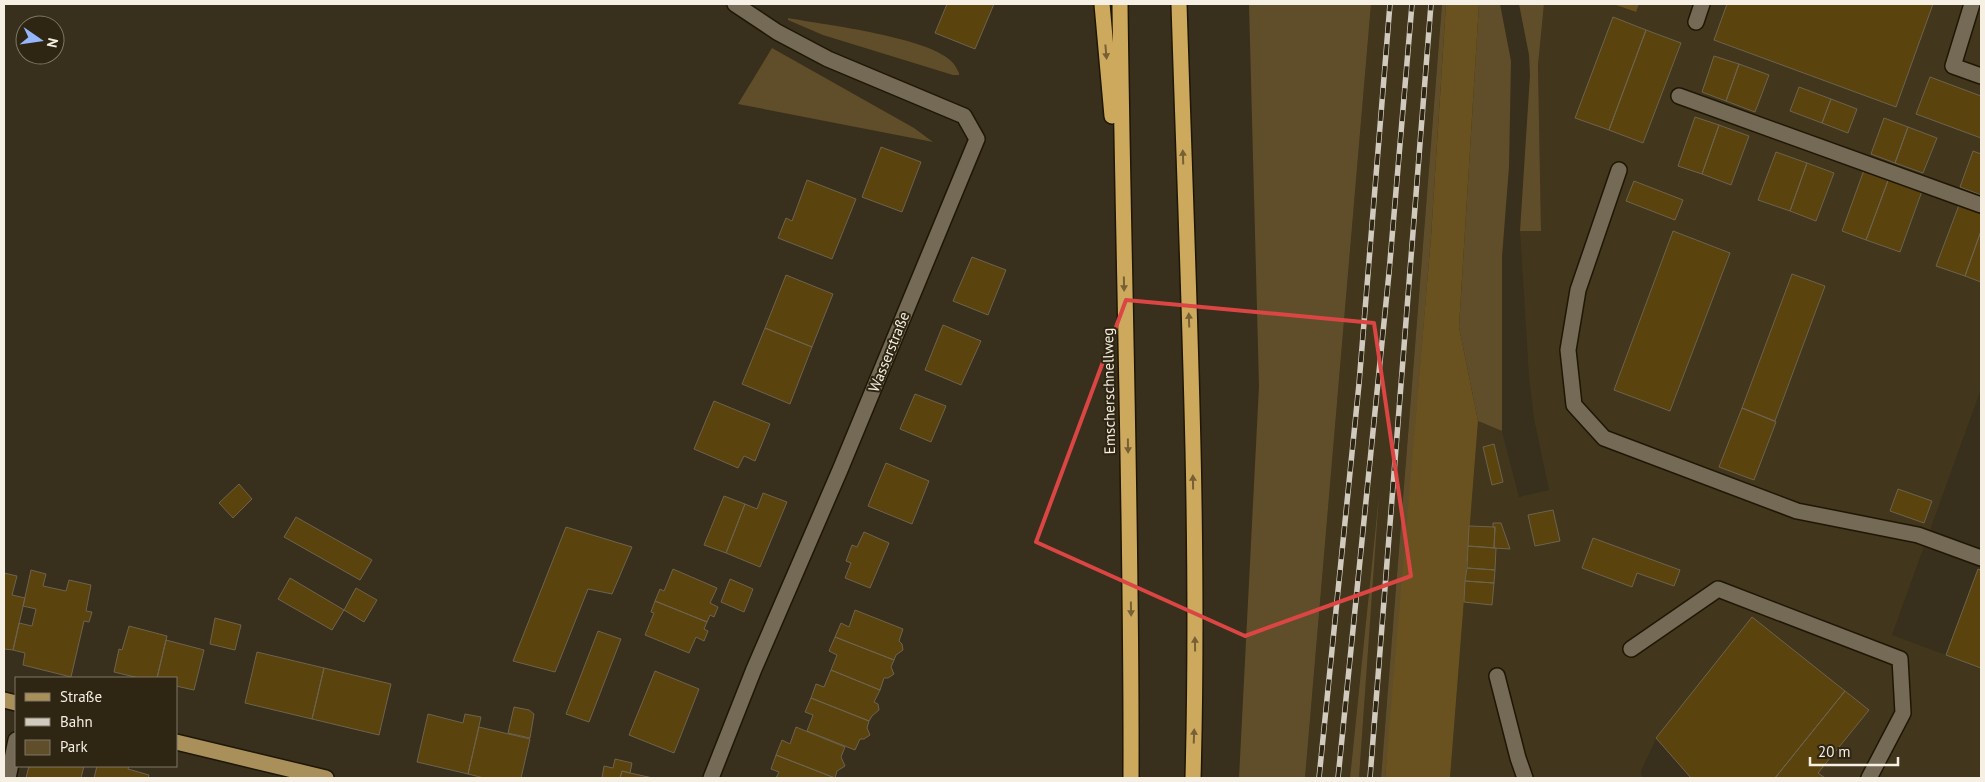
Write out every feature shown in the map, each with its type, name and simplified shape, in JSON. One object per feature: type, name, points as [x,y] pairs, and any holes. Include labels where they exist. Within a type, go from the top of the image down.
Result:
[{"type":"highway","points":[[1102,4],[1122,235]]},
{"type":"highway","name":"Emscherschnellweg","points":[[1120,4],[1122,235],[1132,627],[1131,778]]},
{"type":"highway","points":[[1179,4],[1192,436],[1196,693],[1193,778]]},
{"type":"highway","points":[[1180,36],[1185,4]]},
{"type":"main road","points":[[178,742],[326,778]]},
{"type":"street","name":"Wasserstraße","points":[[711,778],[754,669],[844,461],[977,139],[964,116],[828,58],[777,32],[735,4]]},
{"type":"street","points":[[1696,22],[1702,4]]},
{"type":"street","points":[[1972,4],[1953,66],[1981,76]]},
{"type":"street","points":[[1679,96],[1981,205]]},
{"type":"street","points":[[1619,170],[1578,290],[1568,350],[1574,405],[1604,438],[1797,511],[1918,535],[1981,558]]},
{"type":"street","points":[[1631,649],[1718,589],[1900,659],[1903,712],[1869,778]]},
{"type":"street","points":[[1497,676],[1525,778]]},
{"type":"street","points":[[8,778],[15,745]]},
{"type":"highlighted area","points":[[1126,300],[1374,323],[1411,576],[1245,636],[1036,542]]},
{"type":"shaded area","points":[[1371,4],[1442,4],[1381,778],[1359,778],[1377,515],[1350,778],[1305,778]]},
{"type":"shaded area","points":[[1446,4],[1479,4],[1459,327],[1478,421],[1450,778],[1385,778],[1431,237]]},
{"type":"shaded area","points":[[1544,4],[1613,4],[1635,12],[1639,4],[1981,4],[1981,389],[1892,635],[1981,668],[1981,778],[1691,778],[1656,739],[1641,771],[1642,778],[1450,778],[1478,421],[1502,431],[1519,497],[1549,490],[1534,419],[1529,377],[1520,231],[1541,231],[1538,65]]},
{"type":"shaded area","points":[[1613,4],[1639,4],[1636,12]]},
{"type":"green space","points":[[1249,4],[1371,4],[1305,778],[1239,778],[1259,386]]},
{"type":"green space","points":[[1442,4],[1446,4],[1431,237],[1392,708],[1385,778],[1381,778]]},
{"type":"green space","points":[[1479,4],[1500,4],[1511,61],[1509,167],[1502,257],[1502,431],[1478,421],[1459,327]]},
{"type":"green space","points":[[1519,4],[1544,4],[1538,65],[1541,231],[1520,231],[1530,75],[1529,55]]},
{"type":"green space","points":[[788,18],[876,33],[923,46],[941,54],[953,63],[959,75],[953,75],[823,35],[788,20]]},
{"type":"green space","points":[[772,48],[914,128],[933,142],[738,104]]},
{"type":"green space","points":[[1379,495],[1359,778],[1350,778]]},
{"type":"building","points":[[947,4],[994,4],[975,49],[935,33]]},
{"type":"building","points":[[1727,4],[1933,4],[1896,107],[1714,40]]},
{"type":"building","points":[[1613,17],[1646,30],[1609,130],[1575,118]]},
{"type":"building","points":[[1646,30],[1681,43],[1643,143],[1609,130]]},
{"type":"building","points":[[1714,56],[1739,64],[1726,101],[1702,92]]},
{"type":"building","points":[[1739,64],[1769,75],[1755,112],[1726,101]]},
{"type":"building","points":[[1930,77],[1981,96],[1981,138],[1916,114]]},
{"type":"building","points":[[1799,87],[1831,99],[1822,123],[1790,111]]},
{"type":"building","points":[[1831,99],[1857,109],[1848,133],[1822,123]]},
{"type":"building","points":[[1695,117],[1719,125],[1702,174],[1678,166]]},
{"type":"building","points":[[1884,118],[1908,127],[1895,163],[1871,154]]},
{"type":"building","points":[[1719,125],[1749,136],[1731,185],[1702,174]]},
{"type":"building","points":[[1908,127],[1937,138],[1923,173],[1895,163]]},
{"type":"building","points":[[881,147],[921,162],[902,212],[862,197]]},
{"type":"building","points":[[1973,151],[1981,154],[1981,195],[1960,187]]},
{"type":"building","points":[[1776,152],[1807,163],[1790,211],[1758,200]]},
{"type":"building","points":[[1807,163],[1834,173],[1816,221],[1790,211]]},
{"type":"building","points":[[1864,170],[1889,178],[1866,240],[1842,231]]},
{"type":"building","points":[[1889,178],[1922,191],[1900,252],[1866,240]]},
{"type":"building","points":[[807,180],[856,199],[832,259],[778,238],[786,218],[792,221]]},
{"type":"building","points":[[1634,181],[1683,200],[1675,220],[1626,201]]},
{"type":"building","points":[[1959,205],[1981,213],[1981,231],[1965,276],[1936,266]]},
{"type":"building","points":[[1673,231],[1730,253],[1670,411],[1614,390]]},
{"type":"building","points":[[1981,231],[1981,282],[1965,276]]},
{"type":"building","points":[[972,257],[1006,270],[988,315],[953,301]]},
{"type":"building","points":[[1792,274],[1825,286],[1775,421],[1742,408]]},
{"type":"building","points":[[786,275],[833,294],[812,347],[765,328]]},
{"type":"building","points":[[943,325],[981,341],[961,385],[925,370]]},
{"type":"building","points":[[765,328],[812,347],[790,404],[742,384]]},
{"type":"building","points":[[915,394],[946,406],[931,442],[900,429]]},
{"type":"building","points":[[714,401],[770,424],[755,461],[744,456],[738,468],[694,449]]},
{"type":"building","points":[[1742,408],[1776,422],[1754,480],[1719,467]]},
{"type":"building","points":[[1494,444],[1503,482],[1492,485],[1483,447]]},
{"type":"building","points":[[886,463],[929,481],[912,524],[868,506]]},
{"type":"building","points":[[239,484],[252,499],[233,518],[219,503]]},
{"type":"building","points":[[1898,489],[1932,501],[1924,523],[1890,511]]},
{"type":"building","points":[[763,493],[787,502],[760,567],[726,553],[745,504],[757,509]]},
{"type":"building","points":[[724,496],[745,504],[726,553],[704,545]]},
{"type":"building","points":[[1553,510],[1560,541],[1535,546],[1528,515]]},
{"type":"building","points":[[296,517],[372,560],[360,580],[284,537]]},
{"type":"building","points":[[1493,523],[1501,523],[1510,549],[1494,548],[1495,527],[1493,527]]},
{"type":"building","points":[[1469,526],[1495,527],[1494,548],[1468,546]]},
{"type":"building","points":[[566,527],[632,547],[612,594],[588,589],[555,672],[513,661]]},
{"type":"building","points":[[864,532],[889,543],[870,588],[845,578],[851,563],[846,561],[852,545],[857,547]]},
{"type":"building","points":[[1593,538],[1680,570],[1674,586],[1637,573],[1632,587],[1582,568]]},
{"type":"building","points":[[1468,546],[1496,548],[1495,570],[1467,568]]},
{"type":"building","points":[[1467,568],[1495,570],[1494,583],[1465,581]]},
{"type":"building","points":[[673,569],[717,588],[710,603],[718,607],[714,617],[710,615],[707,622],[655,601],[660,589],[664,591]]},
{"type":"building","points":[[1978,569],[1981,570],[1981,668],[1946,655]]},
{"type":"building","points":[[31,570],[46,574],[43,586],[66,591],[69,580],[91,585],[86,611],[92,612],[89,622],[84,621],[71,677],[23,665],[25,653],[13,650],[19,623],[32,626],[36,609],[23,606]]},
{"type":"building","points":[[4,573],[17,576],[12,595],[25,598],[13,650],[4,649]]},
{"type":"building","points":[[290,578],[344,610],[332,630],[278,599]]},
{"type":"building","points":[[730,579],[753,589],[744,612],[721,602]]},
{"type":"building","points":[[1465,581],[1494,583],[1492,605],[1464,602]]},
{"type":"building","points":[[356,588],[377,600],[364,622],[344,610]]},
{"type":"building","points":[[655,601],[707,622],[704,629],[708,631],[704,641],[696,637],[689,653],[645,635],[654,613],[651,612]]},
{"type":"building","points":[[855,610],[903,629],[899,641],[902,644],[903,650],[896,655],[894,660],[835,637],[841,623],[849,627]]},
{"type":"building","points":[[1752,617],[1845,691],[1775,778],[1691,778],[1656,738]]},
{"type":"building","points":[[215,618],[241,625],[235,650],[210,644]]},
{"type":"building","points":[[129,626],[167,636],[157,677],[135,677],[114,672],[119,649],[122,650]]},
{"type":"building","points":[[598,631],[621,639],[589,722],[566,714]]},
{"type":"building","points":[[835,637],[894,660],[891,667],[894,674],[884,678],[880,690],[831,670],[837,655],[829,651]]},
{"type":"building","points":[[166,640],[204,650],[194,690],[178,686],[178,677],[157,677]]},
{"type":"building","points":[[257,652],[324,668],[312,719],[245,703]]},
{"type":"building","points":[[324,668],[391,684],[379,735],[312,719]]},
{"type":"building","points":[[831,670],[880,690],[874,702],[878,704],[879,710],[869,721],[811,698],[816,684],[824,687]]},
{"type":"building","points":[[655,671],[699,689],[674,753],[629,735]]},
{"type":"building","points":[[1845,691],[1869,710],[1818,773],[1825,778],[1775,778]]},
{"type":"building","points":[[811,698],[869,721],[867,728],[870,735],[860,739],[855,750],[807,731],[813,715],[805,712]]},
{"type":"building","points":[[514,707],[529,710],[534,714],[530,738],[508,733]]},
{"type":"building","points":[[428,714],[463,723],[465,714],[481,717],[468,774],[417,762]]},
{"type":"building","points":[[479,727],[530,739],[521,778],[484,778],[468,774]]},
{"type":"building","points":[[796,727],[845,747],[841,757],[845,766],[837,771],[835,778],[776,755],[782,740],[790,744]]},
{"type":"building","points":[[776,755],[835,778],[776,778],[779,772],[771,769]]},
{"type":"building","points":[[615,759],[632,763],[630,773],[622,771],[620,778],[602,778],[604,766],[613,768]]},
{"type":"building","points":[[29,767],[84,767],[81,778],[26,778]]},
{"type":"building","points":[[97,767],[129,767],[128,769],[149,775],[148,778],[94,778]]},
{"type":"building","points":[[622,771],[630,773],[653,778],[620,778]]},
{"type":"railway","points":[[1319,778],[1359,384],[1390,4]]},
{"type":"railway","points":[[1338,778],[1389,273],[1412,4]]},
{"type":"railway","points":[[1370,778],[1431,4]]}]
